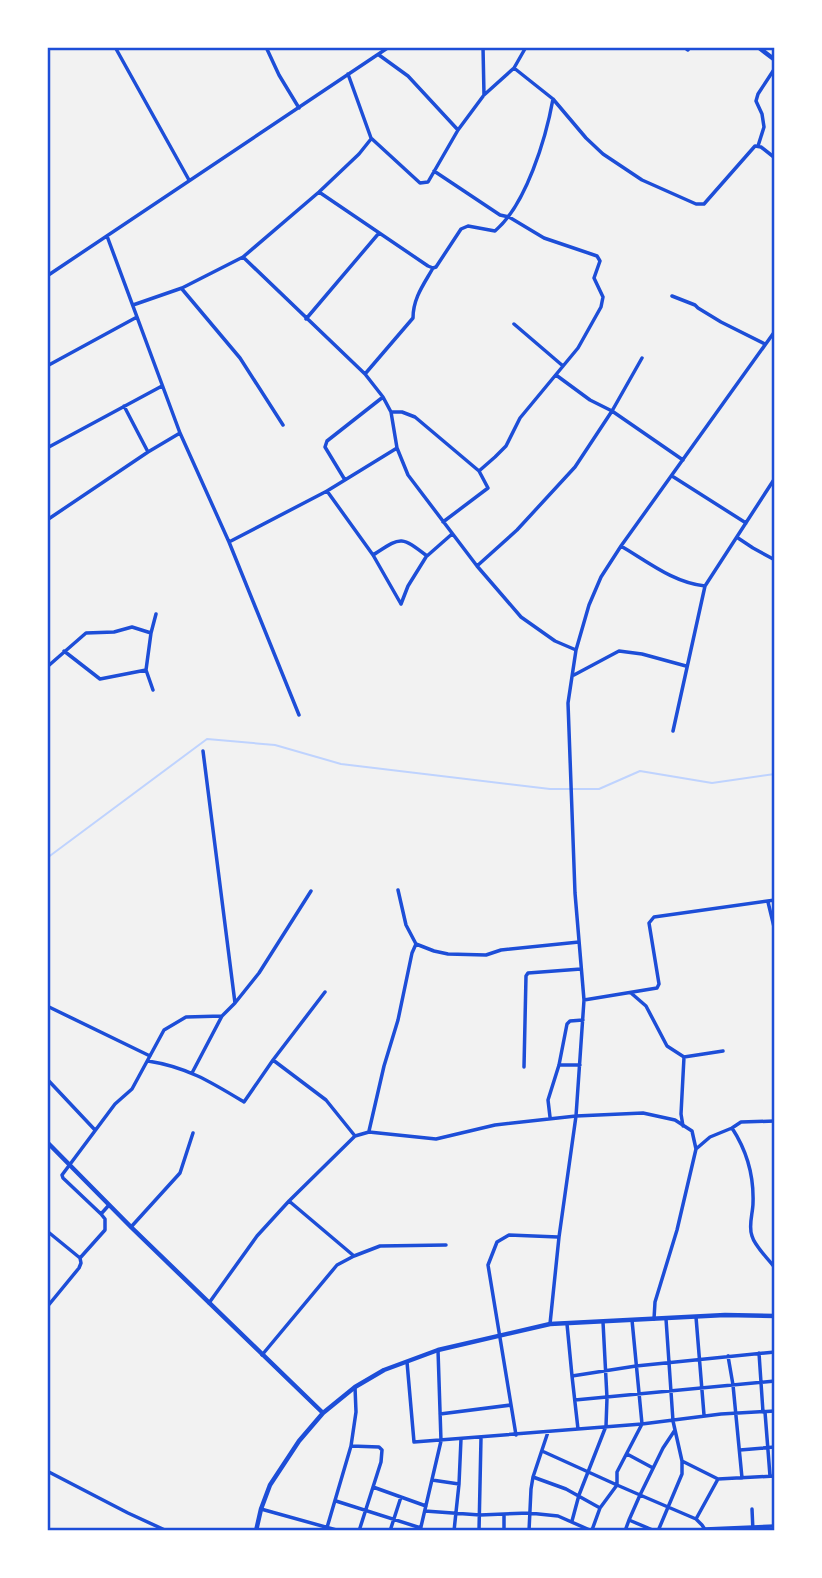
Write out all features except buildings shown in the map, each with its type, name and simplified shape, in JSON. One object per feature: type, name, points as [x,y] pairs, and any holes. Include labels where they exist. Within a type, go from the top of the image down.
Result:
[{"type":"street","points":[[116,47],[189,180]]},
{"type":"street","points":[[266,47],[299,108]]},
{"type":"street","points":[[47,276],[389,47]]},
{"type":"street","points":[[483,47],[484,94]]},
{"type":"street","points":[[348,74],[371,138],[420,183],[428,182],[458,130],[484,94],[514,68],[526,47]]},
{"type":"street","points":[[684,47],[688,50]]},
{"type":"street","points":[[758,47],[775,60]]},
{"type":"street","points":[[378,54],[408,76],[458,130]]},
{"type":"street","points":[[514,68],[553,99],[586,138],[603,153],[642,180],[695,204],[704,204],[755,146],[757,147],[764,127],[756,101],[775,68]]},
{"type":"street","points":[[365,374],[413,318],[413,307],[418,293],[461,229],[468,226],[495,231],[509,217],[527,185],[550,118],[553,99]]},
{"type":"street","points":[[133,305],[182,289],[243,257],[319,192],[359,154],[371,138]]},
{"type":"street","points":[[757,147],[775,158]]},
{"type":"street","points":[[434,171],[500,215],[509,217],[544,238],[599,258],[600,261],[594,278],[603,297],[601,307],[578,348],[520,418],[506,446],[479,471]]},
{"type":"street","points":[[319,192],[433,268]]},
{"type":"street","points":[[306,319],[379,233]]},
{"type":"street","points":[[107,236],[180,433],[229,542],[299,715]]},
{"type":"street","points":[[243,257],[365,374],[383,397],[391,412],[397,448],[408,475],[477,566],[521,617],[555,641],[576,650]]},
{"type":"street","points":[[182,289],[240,358],[283,425]]},
{"type":"street","points":[[672,296],[695,305],[765,344]]},
{"type":"street","points":[[47,366],[137,317]]},
{"type":"street","points":[[514,324],[563,366]]},
{"type":"street","points":[[550,1324],[576,1115],[584,1000],[575,893],[568,704],[576,650],[589,605],[601,578],[775,331]]},
{"type":"street","points":[[477,566],[517,530],[575,467],[612,411],[642,358]]},
{"type":"street","points":[[556,375],[683,460]]},
{"type":"street","points":[[47,448],[163,386]]},
{"type":"street","points":[[345,480],[325,447],[327,441],[383,397]]},
{"type":"street","points":[[124,406],[148,452]]},
{"type":"street","points":[[391,412],[402,412],[415,417],[479,471],[488,488],[443,522]]},
{"type":"street","points":[[47,520],[180,433]]},
{"type":"street","points":[[229,542],[327,491],[397,448]]},
{"type":"street","points":[[672,475],[746,523]]},
{"type":"street","points":[[673,731],[705,586],[774,479]]},
{"type":"street","points":[[327,491],[373,555],[401,604],[408,586],[426,556],[452,534]]},
{"type":"street","points":[[737,537],[775,560]]},
{"type":"street","points":[[373,555],[401,540],[426,556]]},
{"type":"street","points":[[621,547],[690,585],[705,586]]},
{"type":"street","points":[[153,690],[146,670],[156,614]]},
{"type":"street","points":[[47,667],[86,633],[114,632],[132,627],[151,633]]},
{"type":"street","points":[[64,651],[100,679],[146,670]]},
{"type":"street","points":[[573,676],[620,651],[686,666]]},
{"type":"street","points":[[203,751],[235,1003]]},
{"type":"street","points":[[398,890],[405,925],[416,944],[448,954],[486,955],[501,950],[579,942]]},
{"type":"street","points":[[192,1073],[222,1016],[259,973],[311,891]]},
{"type":"street","points":[[584,1000],[657,988],[659,984],[649,923],[653,917],[775,900]]},
{"type":"street","points":[[768,902],[775,931]]},
{"type":"street","points":[[369,1132],[416,944]]},
{"type":"street","points":[[524,1067],[527,973],[581,969]]},
{"type":"street","points":[[47,1006],[149,1059],[192,1073],[244,1102],[325,992]]},
{"type":"street","points":[[631,993],[646,1006],[667,1046],[684,1057],[723,1051]]},
{"type":"street","points":[[47,1307],[79,1268],[80,1258],[105,1230],[101,1214],[62,1175],[115,1104],[132,1089],[164,1030],[186,1017],[222,1016]]},
{"type":"street","points":[[550,1118],[548,1100],[559,1065],[567,1024],[570,1021],[583,1020]]},
{"type":"street","points":[[683,1126],[681,1114],[684,1057]]},
{"type":"street","points":[[273,1060],[326,1100],[355,1136]]},
{"type":"street","points":[[559,1065],[580,1065]]},
{"type":"street","points":[[47,1079],[95,1130]]},
{"type":"street","points":[[209,1303],[257,1236],[333,1155],[355,1136],[369,1132],[436,1139],[495,1125],[550,1118],[643,1113],[675,1120],[692,1132],[696,1149],[677,1230],[655,1302],[653,1319]]},
{"type":"street","points":[[696,1149],[710,1137],[741,1122],[775,1121]]},
{"type":"street","points":[[732,1128],[746,1154],[751,1175],[753,1240],[775,1268]]},
{"type":"street","points":[[131,1227],[180,1173],[194,1133]]},
{"type":"street","points":[[47,1142],[323,1413]]},
{"type":"street","points":[[289,1201],[354,1256]]},
{"type":"street","points":[[101,1214],[109,1205]]},
{"type":"street","points":[[47,1231],[80,1258]]},
{"type":"street","points":[[516,1435],[488,1265],[497,1242],[509,1235],[559,1237]]},
{"type":"street","points":[[262,1355],[337,1265],[380,1246],[446,1245]]},
{"type":"street","points":[[256,1531],[270,1485],[299,1441],[323,1413],[355,1387],[384,1370],[438,1350],[550,1324],[743,1315],[775,1316]]},
{"type":"street","points":[[696,1317],[704,1415]]},
{"type":"street","points":[[629,1520],[656,1531],[682,1474],[682,1461],[673,1420],[666,1318]]},
{"type":"street","points":[[373,1487],[426,1509],[480,1515],[529,1513],[558,1516],[592,1531],[600,1508],[617,1485],[617,1472],[642,1424],[632,1320]]},
{"type":"street","points":[[572,1521],[579,1495],[606,1426],[603,1322]]},
{"type":"street","points":[[567,1324],[578,1429]]},
{"type":"street","points":[[336,1501],[421,1529],[440,1441],[438,1350]]},
{"type":"street","points":[[572,1376],[636,1366],[775,1352]]},
{"type":"street","points":[[682,1461],[718,1479],[772,1476],[759,1353]]},
{"type":"street","points":[[728,1356],[742,1478]]},
{"type":"street","points":[[407,1361],[414,1442],[775,1411]]},
{"type":"street","points":[[575,1400],[775,1381]]},
{"type":"street","points":[[327,1529],[351,1446],[356,1412],[355,1387]]},
{"type":"street","points":[[440,1414],[511,1405]]},
{"type":"street","points":[[625,1531],[653,1468],[675,1430]]},
{"type":"street","points":[[529,1531],[533,1477],[548,1432]]},
{"type":"street","points":[[479,1531],[481,1438]]},
{"type":"street","points":[[454,1531],[461,1439]]},
{"type":"street","points":[[351,1446],[379,1447],[382,1450],[381,1462],[359,1531]]},
{"type":"street","points":[[740,1450],[775,1447]]},
{"type":"street","points":[[542,1451],[696,1519],[705,1530],[775,1525]]},
{"type":"street","points":[[628,1454],[653,1468]]},
{"type":"street","points":[[47,1472],[167,1531]]},
{"type":"street","points":[[533,1477],[579,1495],[600,1508]]},
{"type":"street","points":[[696,1519],[718,1479]]},
{"type":"street","points":[[432,1480],[459,1484]]},
{"type":"street","points":[[390,1531],[401,1497]]},
{"type":"street","points":[[752,1508],[753,1528]]},
{"type":"street","points":[[261,1509],[340,1531]]},
{"type":"street","points":[[504,1514],[504,1531]]},
{"type":"waterway","points":[[47,858],[207,739],[275,745],[341,764],[550,789],[599,789],[640,771],[712,783],[775,774]]}]
